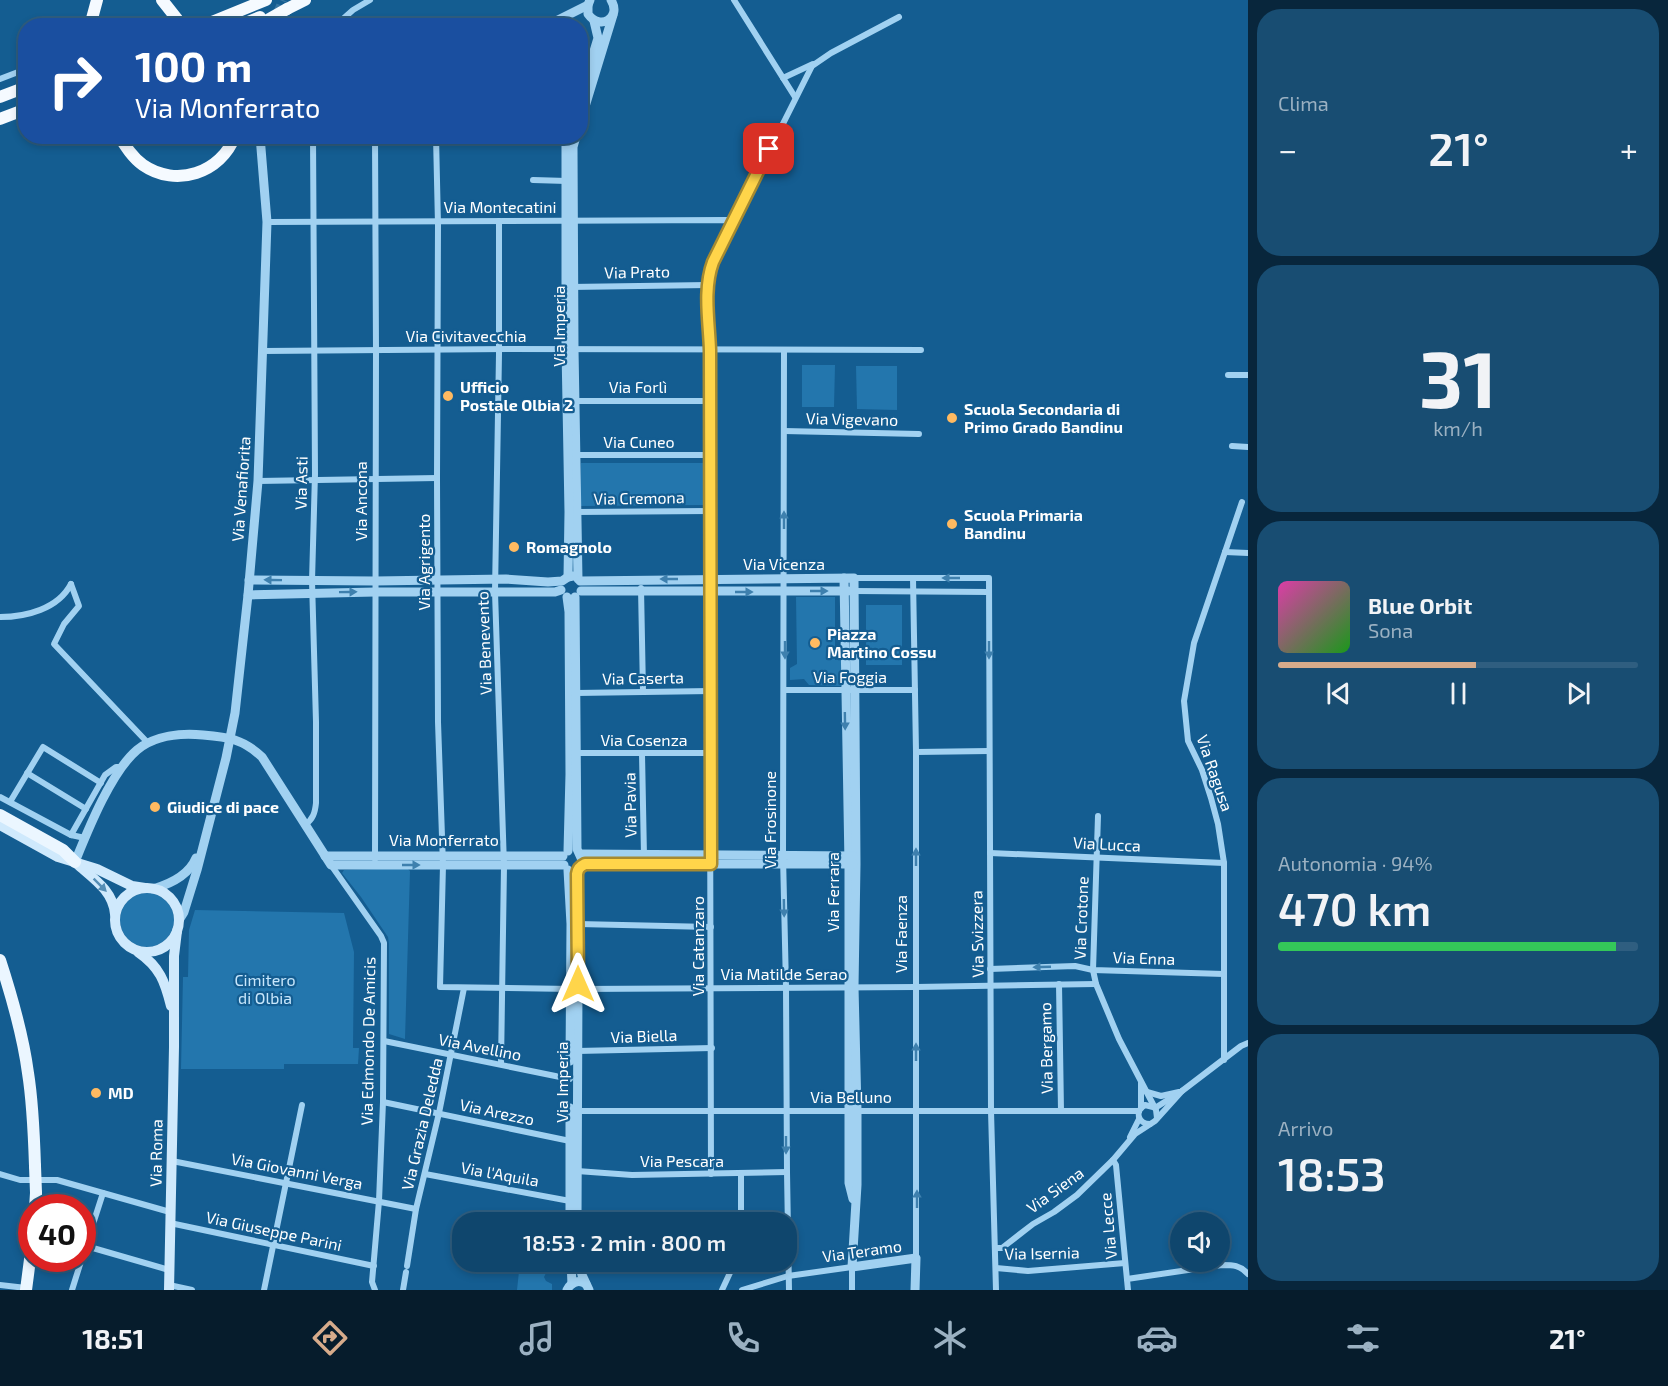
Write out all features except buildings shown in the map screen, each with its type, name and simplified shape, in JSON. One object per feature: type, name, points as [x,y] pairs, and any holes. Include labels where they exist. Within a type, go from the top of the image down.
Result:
[{"type":"highway","points":[[92,18],[97,0]]},
{"type":"highway","points":[[162,0],[176,18]]},
{"type":"highway","points":[[222,18],[266,0]]},
{"type":"highway","points":[[266,18],[296,4]]},
{"type":"highway","points":[[0,97],[18,90]]},
{"type":"highway","points":[[0,105],[18,98]]},
{"type":"highway","points":[[0,119],[18,113]]},
{"type":"highway","points":[[0,124],[18,119]]},
{"type":"highway","points":[[125,144],[137,160],[154,171],[163,175],[185,176],[207,169],[216,163],[231,144]]},
{"type":"highway","points":[[128,144],[131,153]]},
{"type":"main road","points":[[0,815],[63,850],[102,886],[110,896],[116,915]]},
{"type":"main road","points":[[0,825],[58,857],[104,872],[132,886],[149,889],[168,897],[174,903],[178,925],[174,956],[174,1016]]},
{"type":"main road","points":[[149,889],[135,891],[126,897],[119,905],[115,924],[122,940],[154,966],[165,982],[174,1016]]},
{"type":"main road","points":[[135,950],[144,952],[160,949],[174,938],[178,925]]},
{"type":"main road","points":[[0,960],[9,986],[28,1072],[33,1119],[36,1194]]},
{"type":"main road","name":"Via Roma","points":[[169,1288],[174,1016]]},
{"type":"main road","points":[[26,1289],[28,1272]]},
{"type":"street","points":[[344,18],[370,0]]},
{"type":"street","points":[[736,1],[795,97]]},
{"type":"street","points":[[560,18],[589,2]]},
{"type":"street","points":[[588,71],[598,38],[588,14],[589,2]]},
{"type":"street","points":[[563,18],[583,14],[602,22],[610,19],[614,6]]},
{"type":"street","points":[[588,95],[614,6]]},
{"type":"street","points":[[783,78],[814,64],[899,17]]},
{"type":"street","name":"Via Catanzaro","points":[[711,1174],[709,274],[795,97],[814,64]]},
{"type":"street","points":[[0,80],[18,72]]},
{"type":"street","name":"Via Venafiorita","points":[[178,925],[184,912],[219,790],[231,739],[248,595],[258,481],[267,222],[262,144]]},
{"type":"street","name":"Via Asti","points":[[305,825],[314,816],[316,803],[312,581],[315,481],[313,144]]},
{"type":"street","name":"Via Ancona","points":[[375,144],[375,860]]},
{"type":"street","name":"Via Agrigento","points":[[436,144],[438,722],[442,860],[440,987]]},
{"type":"street","name":"Via Imperia","points":[[566,144],[571,221],[570,349],[573,512],[569,612],[570,795],[572,861],[578,924],[570,1079],[570,1212]]},
{"type":"street","name":"Via Imperia","points":[[570,181],[574,144]]},
{"type":"street","points":[[533,180],[570,181]]},
{"type":"street","name":"Via Montecatini","points":[[267,222],[726,220],[733,222]]},
{"type":"street","name":"Via Benevento","points":[[499,221],[495,592],[503,860],[501,1064]]},
{"type":"street","name":"Via Prato","points":[[571,287],[708,285]]},
{"type":"street","name":"Via Frosinone","points":[[784,350],[783,860],[789,1290]]},
{"type":"street","name":"Via Civitavecchia","points":[[263,351],[921,350]]},
{"type":"street","points":[[1228,375],[1248,375]]},
{"type":"street","name":"Via Forlì","points":[[572,401],[709,400]]},
{"type":"street","name":"Via Vigevano","points":[[784,431],[919,434]]},
{"type":"street","points":[[1232,446],[1248,447]]},
{"type":"street","name":"Via Cuneo","points":[[572,455],[710,455]]},
{"type":"street","points":[[258,481],[437,478]]},
{"type":"street","name":"Via Ragusa","points":[[1224,1060],[1224,863],[1211,798],[1202,770],[1188,741],[1184,701],[1194,643],[1242,502]]},
{"type":"street","name":"Via Cremona","points":[[573,512],[709,511]]},
{"type":"street","points":[[1225,552],[1248,553]]},
{"type":"street","name":"Via Ferrara","points":[[849,578],[851,987],[854,1111],[849,1183],[855,1204],[852,1290]]},
{"type":"street","name":"Via Faenza","points":[[913,578],[916,752],[915,1290]]},
{"type":"street","name":"Via Vicenza","points":[[248,595],[495,592],[642,579],[988,578]]},
{"type":"street","name":"Via Svizzera","points":[[988,578],[991,1111],[996,1290]]},
{"type":"street","name":"Via Vicenza","points":[[249,580],[496,579],[641,592],[989,592]]},
{"type":"street","points":[[642,579],[643,692]]},
{"type":"street","points":[[0,617],[26,614],[50,606],[67,592],[71,584],[79,606],[64,624],[54,644],[148,743]]},
{"type":"street","name":"Via Imperia","points":[[571,586],[577,753],[577,849],[572,861],[570,892],[577,1052],[577,1212]]},
{"type":"street","name":"Via Foggia","points":[[785,690],[915,690]]},
{"type":"street","name":"Via Caserta","points":[[576,693],[711,691]]},
{"type":"street","points":[[75,862],[113,780],[138,749],[169,736],[231,739]]},
{"type":"street","name":"Via Edmondo De Amicis","points":[[231,739],[252,747],[262,757],[384,943],[383,1102],[379,1201],[372,1282],[375,1290]]},
{"type":"street","points":[[10,802],[43,747],[101,783]]},
{"type":"street","points":[[916,752],[989,751]]},
{"type":"street","name":"Via Cosenza","points":[[577,753],[711,753]]},
{"type":"street","name":"Via Pavia","points":[[642,753],[644,856]]},
{"type":"street","points":[[71,835],[105,774],[116,767],[122,767]]},
{"type":"street","points":[[27,773],[86,809]]},
{"type":"street","points":[[0,797],[71,835],[85,838]]},
{"type":"street","name":"Via Crotone","points":[[1098,816],[1092,970],[1119,1039],[1154,1108]]},
{"type":"street","points":[[63,850],[72,848],[85,838]]},
{"type":"street","name":"Via Venafiorita","points":[[149,889],[174,881],[185,873],[194,863],[204,839]]},
{"type":"street","name":"Via Lucca","points":[[990,853],[1224,863]]},
{"type":"street","name":"Via Monferrato","points":[[325,855],[375,860],[572,861],[644,856],[711,860]]},
{"type":"street","name":"Via Monferrato","points":[[332,865],[375,860]]},
{"type":"street","name":"Via Monferrato","points":[[572,861],[585,864],[711,860],[852,860]]},
{"type":"street","points":[[578,924],[711,927]]},
{"type":"street","name":"Via Enna","points":[[990,969],[1075,966],[1092,970],[1224,974]]},
{"type":"street","name":"Via Bergamo","points":[[1059,984],[1061,1111]]},
{"type":"street","name":"Via Enna","points":[[991,986],[1096,984]]},
{"type":"street","name":"Via Matilde Serao","points":[[440,987],[575,989],[991,986]]},
{"type":"street","name":"Via Grazia Deledda","points":[[403,1290],[416,1209],[439,1113],[464,987]]},
{"type":"street","name":"Via Avellino","points":[[384,1041],[570,1079]]},
{"type":"street","name":"Via Siena","points":[[1154,1108],[1182,1091],[1248,1043]]},
{"type":"street","name":"Via Biella","points":[[577,1052],[712,1047]]},
{"type":"street","name":"Via Crotone","points":[[1139,1114],[1141,1083]]},
{"type":"street","points":[[1147,1092],[1161,1096],[1182,1091]]},
{"type":"street","name":"Via Siena","points":[[995,1248],[1002,1248],[1077,1195],[1113,1160],[1135,1134],[1154,1120],[1182,1091]]},
{"type":"street","name":"Via Arezzo","points":[[383,1102],[570,1140]]},
{"type":"street","points":[[264,1290],[302,1105]]},
{"type":"street","points":[[1148,1105],[1154,1108],[1157,1112],[1154,1120],[1146,1124],[1139,1114],[1148,1105]]},
{"type":"street","name":"Via Belluno","points":[[576,1112],[1125,1110],[1139,1114]]},
{"type":"street","name":"Via Siena","points":[[1125,1146],[1139,1114]]},
{"type":"street","name":"Via Lecce","points":[[1113,1160],[1116,1165],[1128,1290]]},
{"type":"street","name":"Via Giovanni Verga","points":[[172,1161],[416,1209]]},
{"type":"street","name":"Via Pescara","points":[[577,1172],[632,1175],[787,1172]]},
{"type":"street","name":"Via Giuseppe Parini","points":[[0,1174],[20,1180],[57,1180],[103,1193],[170,1218],[374,1266]]},
{"type":"street","name":"Via l'Aquila","points":[[425,1174],[570,1201]]},
{"type":"street","points":[[741,1174],[741,1212]]},
{"type":"street","points":[[96,1215],[103,1193]]},
{"type":"street","points":[[96,1249],[170,1271]]},
{"type":"street","name":"Via Teramo","points":[[742,1290],[788,1276],[916,1258]]},
{"type":"street","name":"Via Isernia","points":[[996,1268],[1028,1271],[1125,1263]]},
{"type":"street","points":[[1127,1279],[1222,1265],[1241,1267],[1248,1274]]},
{"type":"street","points":[[72,1290],[78,1272]]},
{"type":"street","points":[[569,1287],[570,1272]]},
{"type":"street","points":[[581,1272],[588,1287]]},
{"type":"street","points":[[722,1290],[730,1272]]},
{"type":"street","points":[[569,1287],[580,1281],[588,1287]]},
{"type":"street","points":[[0,1285],[26,1289]]},
{"type":"street","points":[[169,1288],[192,1290]]},
{"type":"green space","points":[[802,365],[835,365],[834,407],[802,407]]},
{"type":"green space","points":[[856,366],[897,366],[897,410],[857,409]]},
{"type":"green space","points":[[581,463],[704,463],[704,505],[581,506]]},
{"type":"green space","name":"Piazza Martino Cossu","points":[[796,597],[835,597],[835,660],[841,659],[841,686],[809,685],[804,679],[790,680],[790,668],[797,664]]},
{"type":"green space","points":[[866,605],[902,605],[902,665],[866,665]]},
{"type":"green space","points":[[407,868],[410,871],[405,1039],[389,1034],[388,937],[342,873],[344,870]]},
{"type":"green space","points":[[147,893],[157,895],[166,901],[172,910],[174,920],[172,930],[166,939],[157,945],[147,947],[137,945],[128,939],[122,930],[120,920],[122,910],[128,901],[137,895]]},
{"type":"green space","name":"Cimitero di Olbia","points":[[195,910],[344,913],[354,952],[353,1048],[359,1048],[358,1064],[284,1064],[284,1069],[181,1069],[183,977],[188,977],[189,930]]},
{"type":"green space","points":[[519,1272],[552,1272],[546,1273],[544,1277],[552,1284],[552,1290],[517,1290]]},
{"type":"tunnel","points":[[275,18],[283,0]]},
{"type":"place","name":"Ufficio Postale Olbia 2","points":[[448,396]]},
{"type":"place","name":"Scuola Secondaria di Primo Grado Bandinu","points":[[952,418]]},
{"type":"place","name":"Scuola Primaria Bandinu","points":[[952,524]]},
{"type":"place","name":"Romagnolo","points":[[514,547]]},
{"type":"place","name":"Piazza Martino Cossu","points":[[815,643]]},
{"type":"place","name":"Giudice di pace","points":[[155,807]]},
{"type":"place","name":"MD","points":[[96,1093]]},
{"type":"route","points":[[578,984],[577,874],[580,867],[585,864],[711,864],[708,285],[713,262],[769,149]]}]
